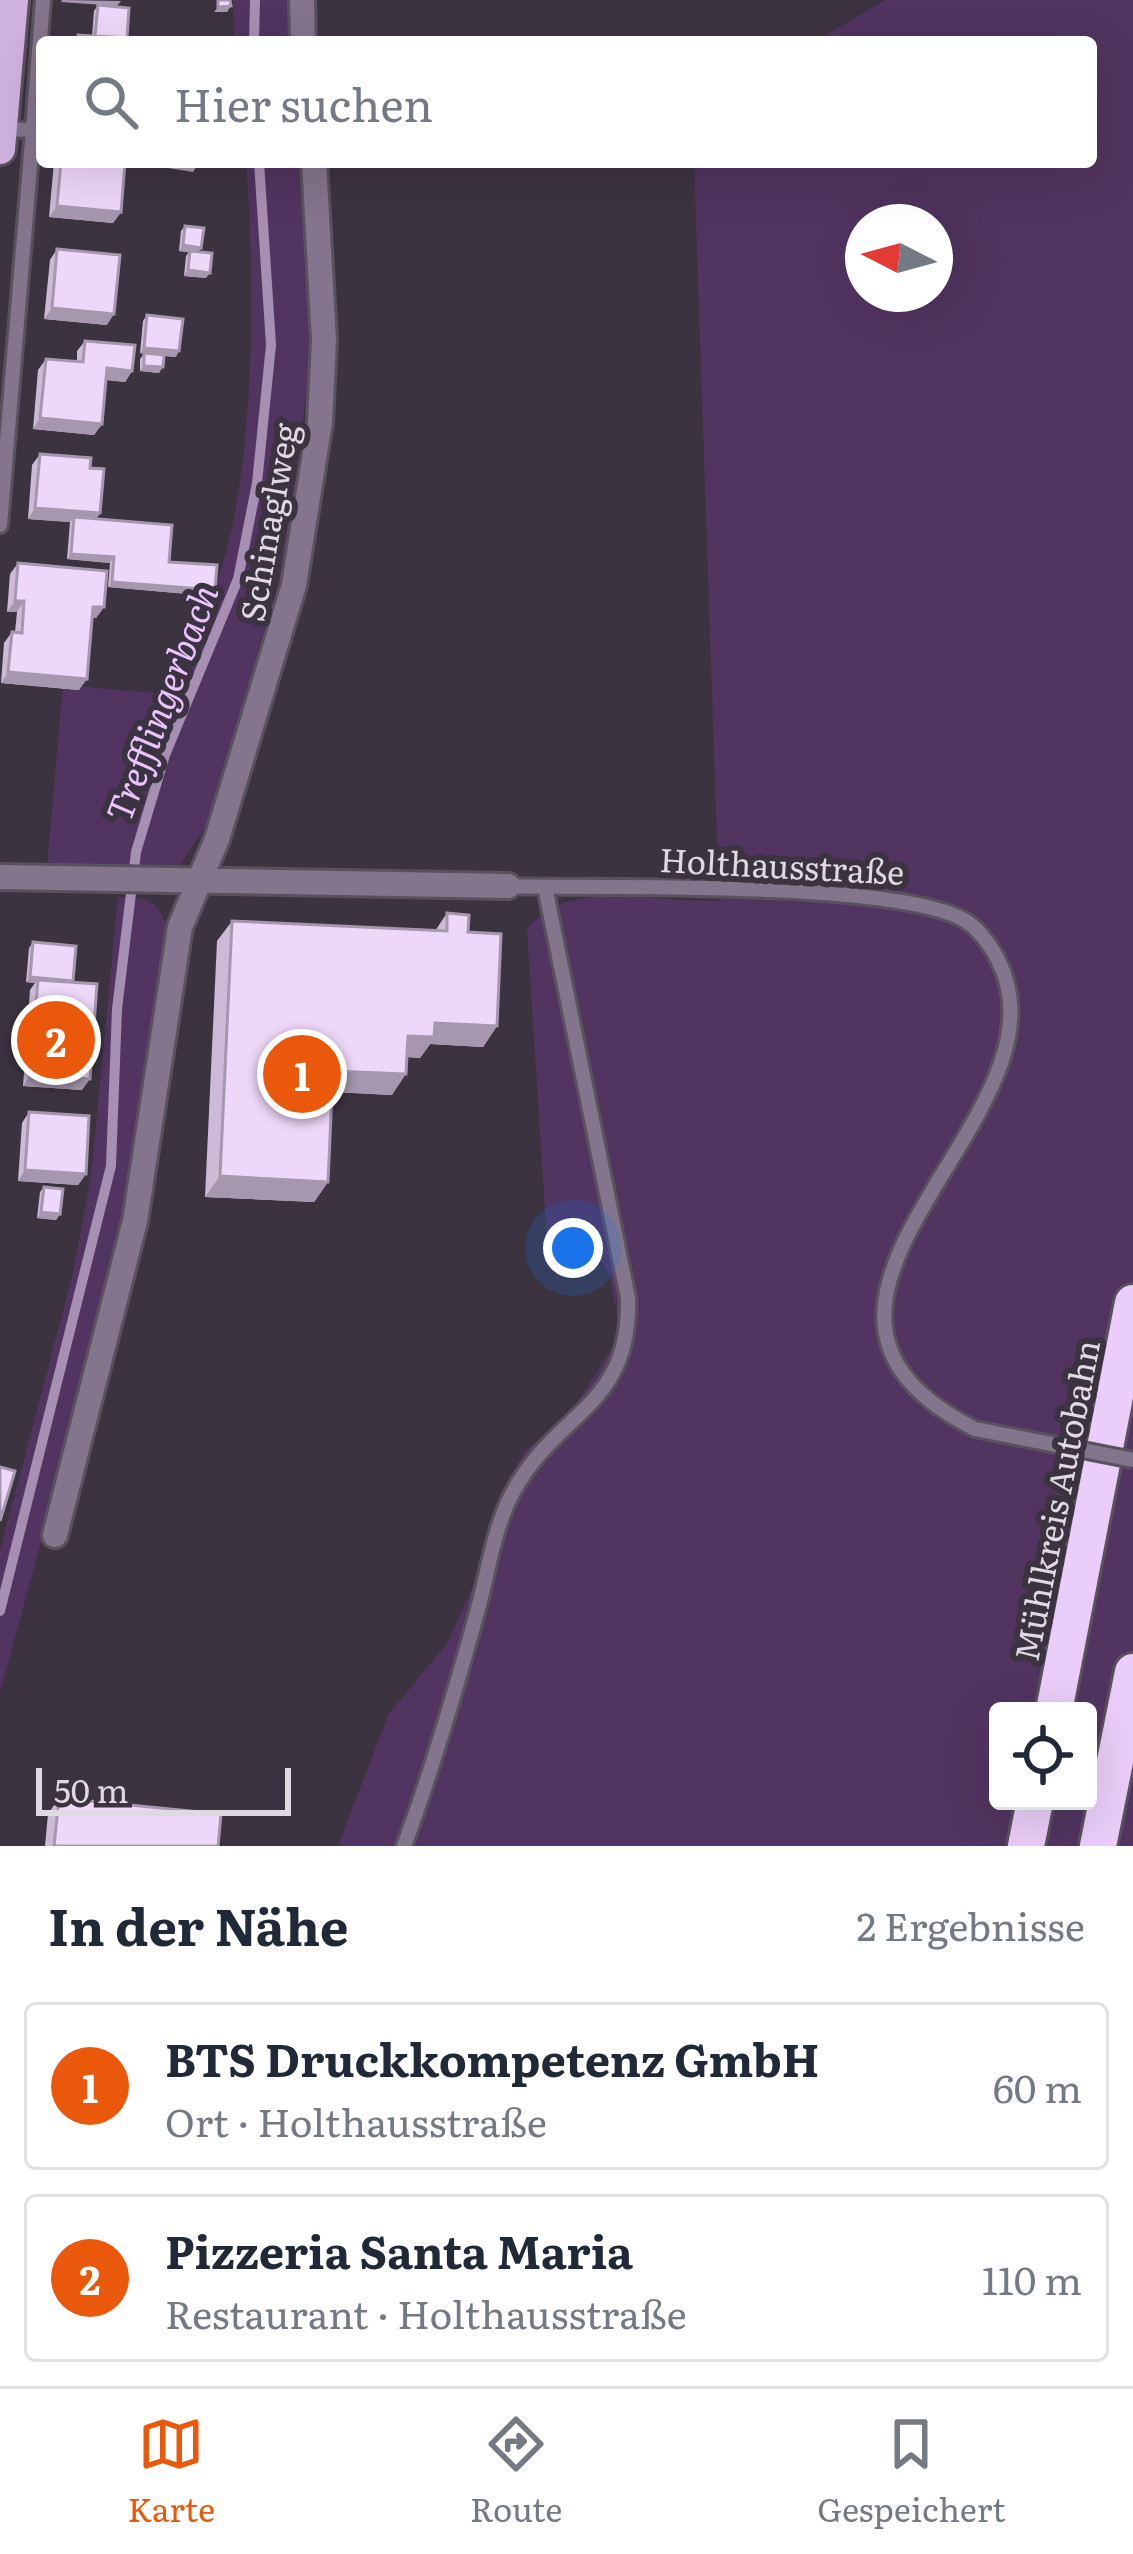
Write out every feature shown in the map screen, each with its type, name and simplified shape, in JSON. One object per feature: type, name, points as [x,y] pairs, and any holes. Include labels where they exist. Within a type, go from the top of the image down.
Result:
[{"type":"highway","name":"Mühlkreis Autobahn","points":[[1056,1702],[1133,1304]]},
{"type":"highway","points":[[1098,1846],[1133,1672]]},
{"type":"highway","points":[[1025,1846],[1033,1810]]},
{"type":"main road","points":[[9,134],[13,0]]},
{"type":"street","points":[[302,0],[303,36]]},
{"type":"street","name":"Schinaglweg","points":[[199,880],[274,661],[305,520],[324,340],[314,168]]},
{"type":"street","name":"Holthausstraße","points":[[0,877],[508,886]]},
{"type":"street","points":[[55,1535],[117,1308],[153,1118],[180,927],[199,880]]},
{"type":"lane","points":[[0,525],[9,134],[43,0]]},
{"type":"lane","name":"Holthausstraße","points":[[508,886],[741,890],[900,901],[970,924],[1000,962],[1010,1038],[998,1082],[908,1228],[886,1308],[892,1348],[911,1382],[940,1411],[975,1429],[1133,1460]]},
{"type":"lane","points":[[404,1846],[436,1761],[508,1502],[531,1459],[617,1375],[629,1338],[628,1298],[545,887]]},
{"type":"shaded area","points":[[233,0],[291,0],[292,36],[234,36]]},
{"type":"shaded area","points":[[885,0],[1133,0],[1133,1846],[338,1846],[388,1715],[448,1642],[476,1579],[499,1499],[525,1451],[572,1411],[620,1335],[610,1275],[590,1244],[547,1241],[527,929],[546,912],[591,897],[719,901],[694,168],[1097,168],[1097,36],[824,36]]},
{"type":"shaded area","points":[[246,168],[301,168],[312,290],[309,371],[288,540],[207,824],[180,865],[47,865],[63,685],[166,694],[222,568],[236,505],[248,408],[251,255]]},
{"type":"shaded area","points":[[118,897],[149,901],[166,925],[140,1118],[101,1321],[0,1693],[0,1550],[73,1273],[91,1175]]},
{"type":"building","points":[[98,5],[129,8],[127,36],[95,36]]},
{"type":"building","points":[[60,168],[125,168],[121,212],[57,206]]},
{"type":"building","points":[[185,226],[204,228],[201,248],[183,245]]},
{"type":"building","points":[[57,249],[120,255],[114,314],[52,308]]},
{"type":"building","points":[[190,251],[212,253],[210,273],[188,270]]},
{"type":"building","points":[[147,315],[183,319],[179,351],[144,348]]},
{"type":"building","points":[[85,341],[135,345],[132,371],[107,368],[102,424],[40,418],[46,359],[83,362]]},
{"type":"building","points":[[144,353],[164,355],[163,367],[144,366]]},
{"type":"building","points":[[40,454],[91,458],[90,468],[104,469],[100,513],[35,508]]},
{"type":"building","points":[[74,517],[172,525],[169,562],[217,565],[215,590],[112,582],[114,557],[71,554]]},
{"type":"building","points":[[18,563],[107,571],[104,607],[93,607],[87,679],[8,672],[12,632],[22,633],[24,601],[15,601]]},
{"type":"building","points":[[447,913],[469,915],[468,932],[501,934],[497,1026],[435,1023],[434,1037],[408,1036],[406,1074],[333,1071],[328,1182],[220,1176],[232,921],[447,931]]},
{"type":"building","points":[[33,942],[76,946],[73,981],[30,977]]},
{"type":"building","points":[[38,980],[97,984],[90,1079],[30,1075]]},
{"type":"building","points":[[29,1112],[89,1116],[86,1174],[25,1170]]},
{"type":"building","points":[[44,1187],[63,1189],[60,1214],[41,1212]]},
{"type":"building","points":[[0,1467],[15,1471],[0,1521]]},
{"type":"building","points":[[59,1798],[221,1814],[218,1846],[54,1846]]},
{"type":"waterway","name":"Trefflingerbach","points":[[254,36],[255,0]]},
{"type":"waterway","name":"Trefflingerbach","points":[[0,1611],[111,1166],[117,1009],[136,852],[165,755],[238,579],[257,483],[271,345],[259,168]]},
{"type":"place","name":"Pizzeria Santa Maria","points":[[56,1040]]},
{"type":"place","name":"BTS Druckkompetenz GmbH","points":[[302,1074]]}]
